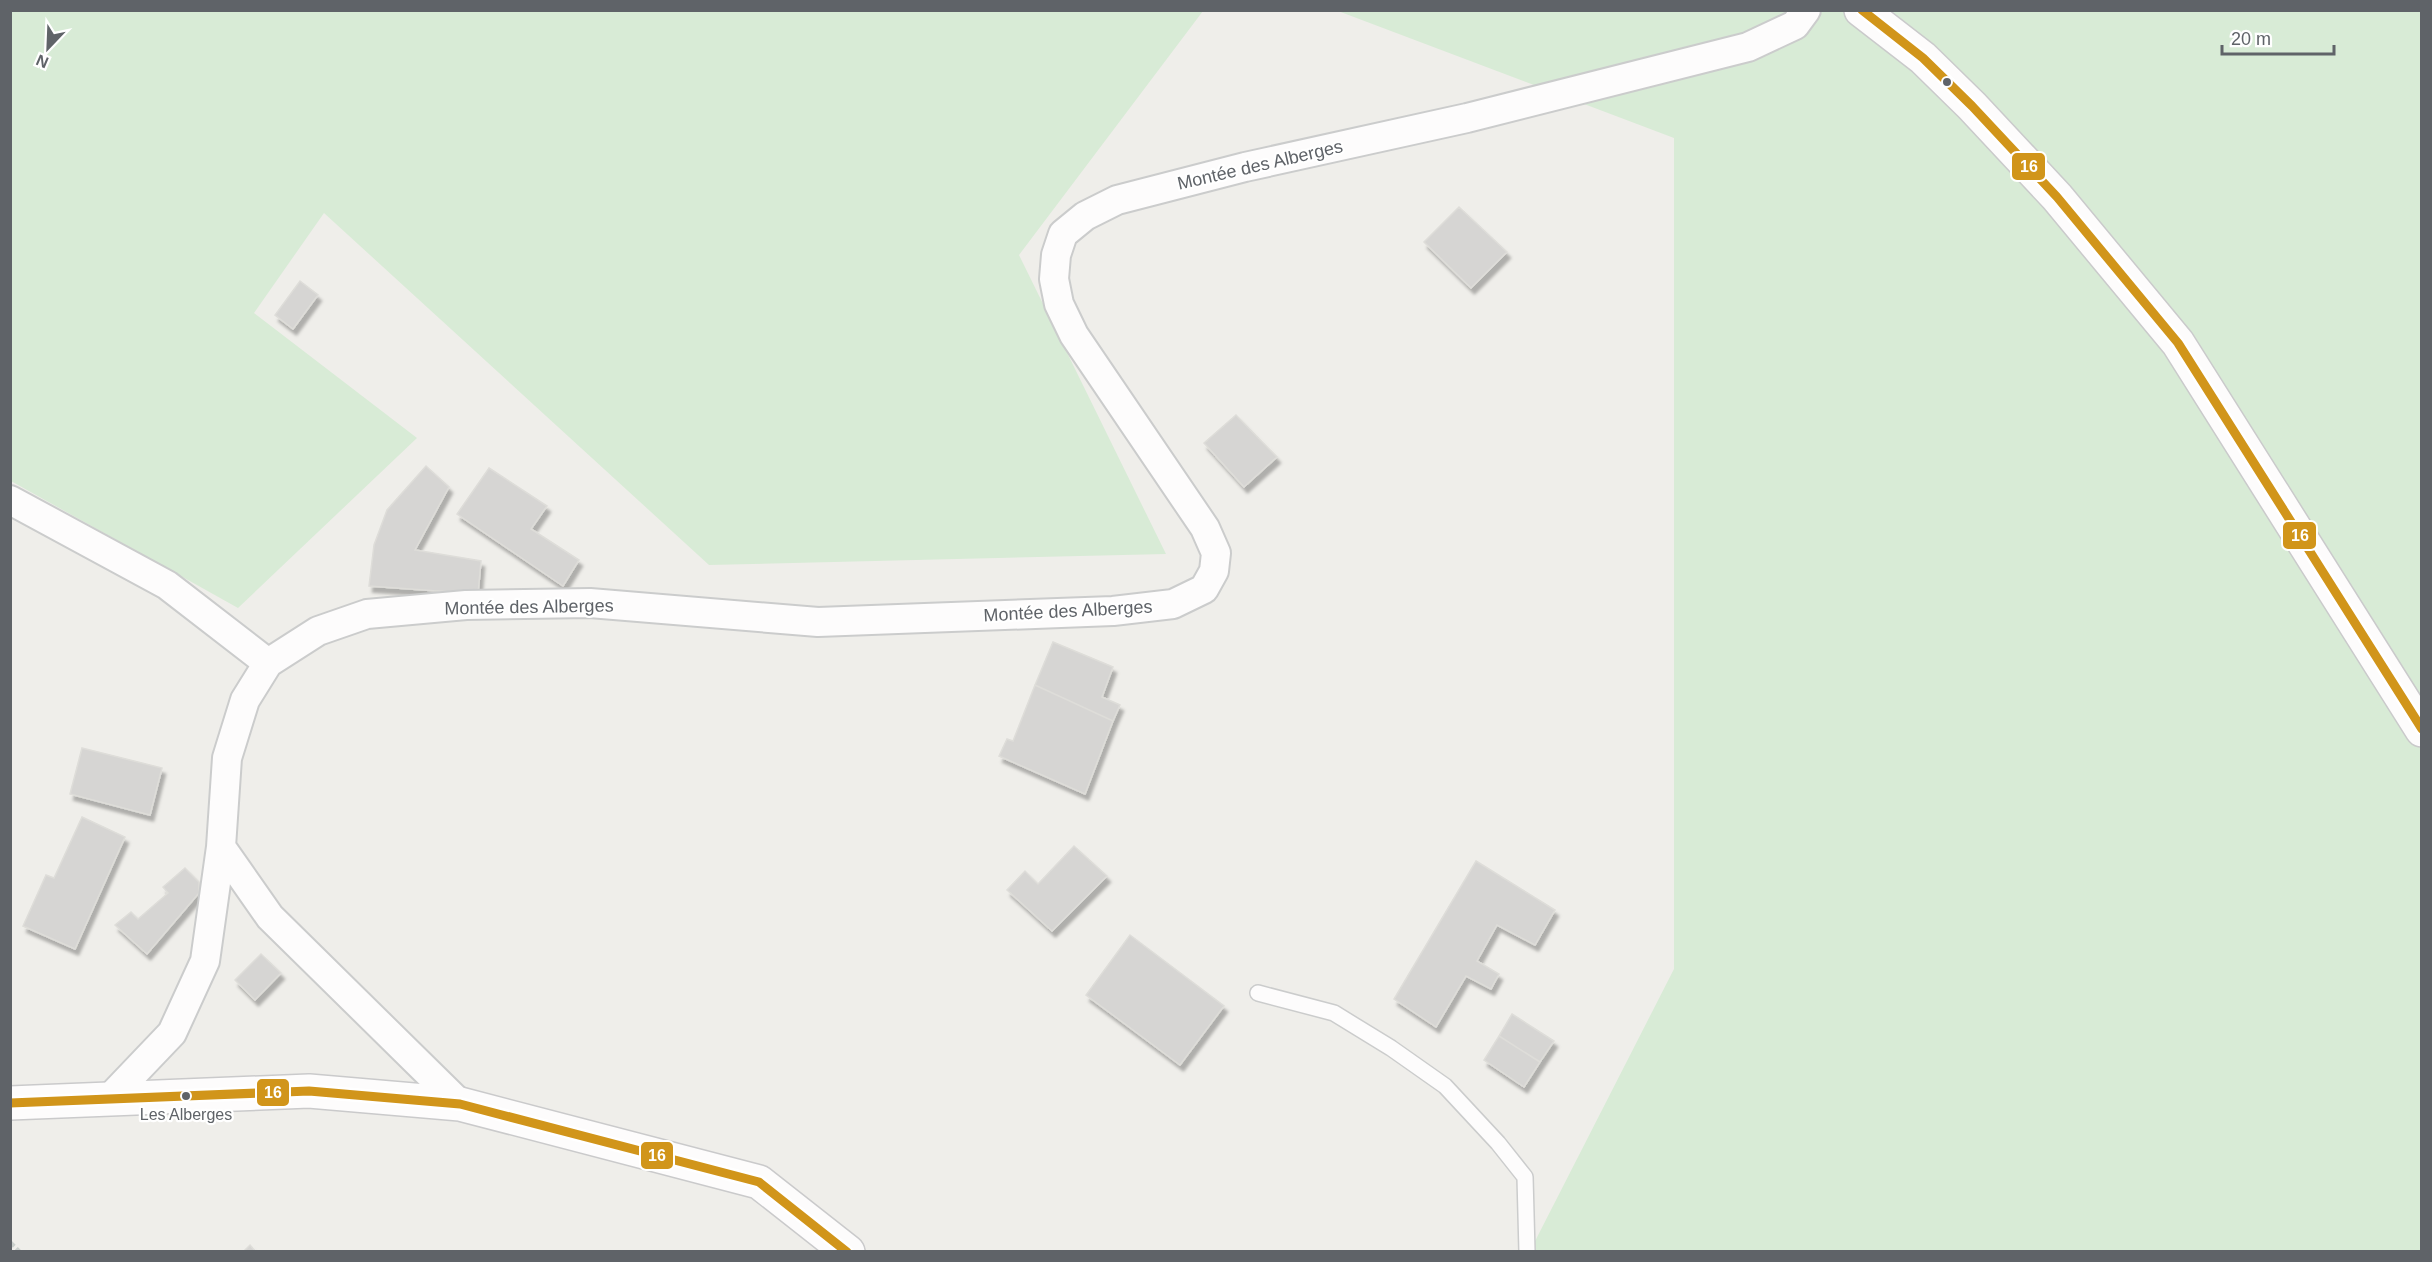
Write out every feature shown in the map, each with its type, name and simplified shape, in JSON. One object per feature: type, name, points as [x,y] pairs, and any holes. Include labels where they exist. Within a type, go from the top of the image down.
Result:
[{"type":"street","name":"Montée des Alberges","points":[[109,1099],[172,1033],[205,961],[221,847],[227,758],[245,700],[268,663],[318,631],[367,614],[466,605],[590,603],[819,622],[1113,611],[1173,604],[1204,589],[1214,571],[1216,553],[1205,528],[1074,335],[1059,304],[1054,279],[1056,255],[1063,234],[1085,216],[1117,200],[1245,167],[1467,118],[1748,48],[1795,25],[1806,10]]},
{"type":"street","points":[[1861,10],[1923,58],[1972,106],[2058,197],[2178,343],[2421,730]]},
{"type":"street","points":[[10,500],[166,585],[268,663]]},
{"type":"street","points":[[221,847],[270,917],[460,1104]]},
{"type":"street","points":[[10,1103],[309,1090],[460,1104],[759,1182],[848,1251]]},
{"type":"lane","points":[[1258,993],[1334,1013],[1391,1048],[1445,1086],[1498,1143],[1525,1177],[1527,1251]]},
{"type":"path","points":[[10,1242],[20,1251]]},
{"type":"green space","points":[[11,10],[1203,11],[1019,255],[1166,554],[709,565],[324,213],[254,313],[417,438],[238,608],[11,481]]},
{"type":"green space","points":[[1338,11],[2421,11],[2421,1251],[1530,1251],[1674,969],[1674,138]]},
{"type":"building","points":[[1459,207],[1507,252],[1471,288],[1424,242]]},
{"type":"building","points":[[300,281],[318,295],[293,329],[275,315]]},
{"type":"building","points":[[1236,415],[1277,457],[1244,487],[1204,443]]},
{"type":"building","points":[[426,466],[449,487],[415,550],[481,561],[478,594],[369,586],[374,545],[387,510]]},
{"type":"building","points":[[489,468],[547,506],[531,529],[579,560],[563,586],[457,514]]},
{"type":"building","points":[[1053,642],[1113,667],[1102,697],[1120,705],[1113,721],[1035,685]]},
{"type":"building","points":[[1035,685],[1113,721],[1085,794],[999,756],[1007,739],[1013,741]]},
{"type":"building","points":[[82,748],[162,768],[150,815],[70,794]]},
{"type":"building","points":[[82,817],[125,837],[75,949],[23,926],[46,875],[54,878]]},
{"type":"building","points":[[1074,846],[1107,876],[1052,931],[1007,890],[1025,871],[1038,884]]},
{"type":"building","points":[[1476,861],[1555,910],[1535,945],[1497,925],[1477,961],[1499,974],[1491,989],[1466,976],[1436,1027],[1394,999]]},
{"type":"building","points":[[185,868],[199,882],[199,893],[147,954],[115,925],[131,912],[138,919],[168,893],[163,887]]},
{"type":"building","points":[[1130,935],[1224,1006],[1180,1065],[1086,995]]},
{"type":"building","points":[[261,954],[281,973],[255,1000],[235,980]]},
{"type":"building","points":[[1512,1014],[1554,1041],[1540,1062],[1499,1036]]},
{"type":"building","points":[[1499,1036],[1540,1062],[1524,1087],[1484,1060]]},
{"type":"building","points":[[250,1245],[256,1252],[243,1252]]},
{"type":"transit line","name":"16","points":[[1862,10],[1923,58],[1972,106],[2057,197],[2178,343],[2422,729]]},
{"type":"transit line","name":"16","points":[[10,1103],[309,1091],[460,1104],[759,1182],[847,1252]]},
{"type":"place","name":"Les Alberges","points":[[186,1096]]}]
